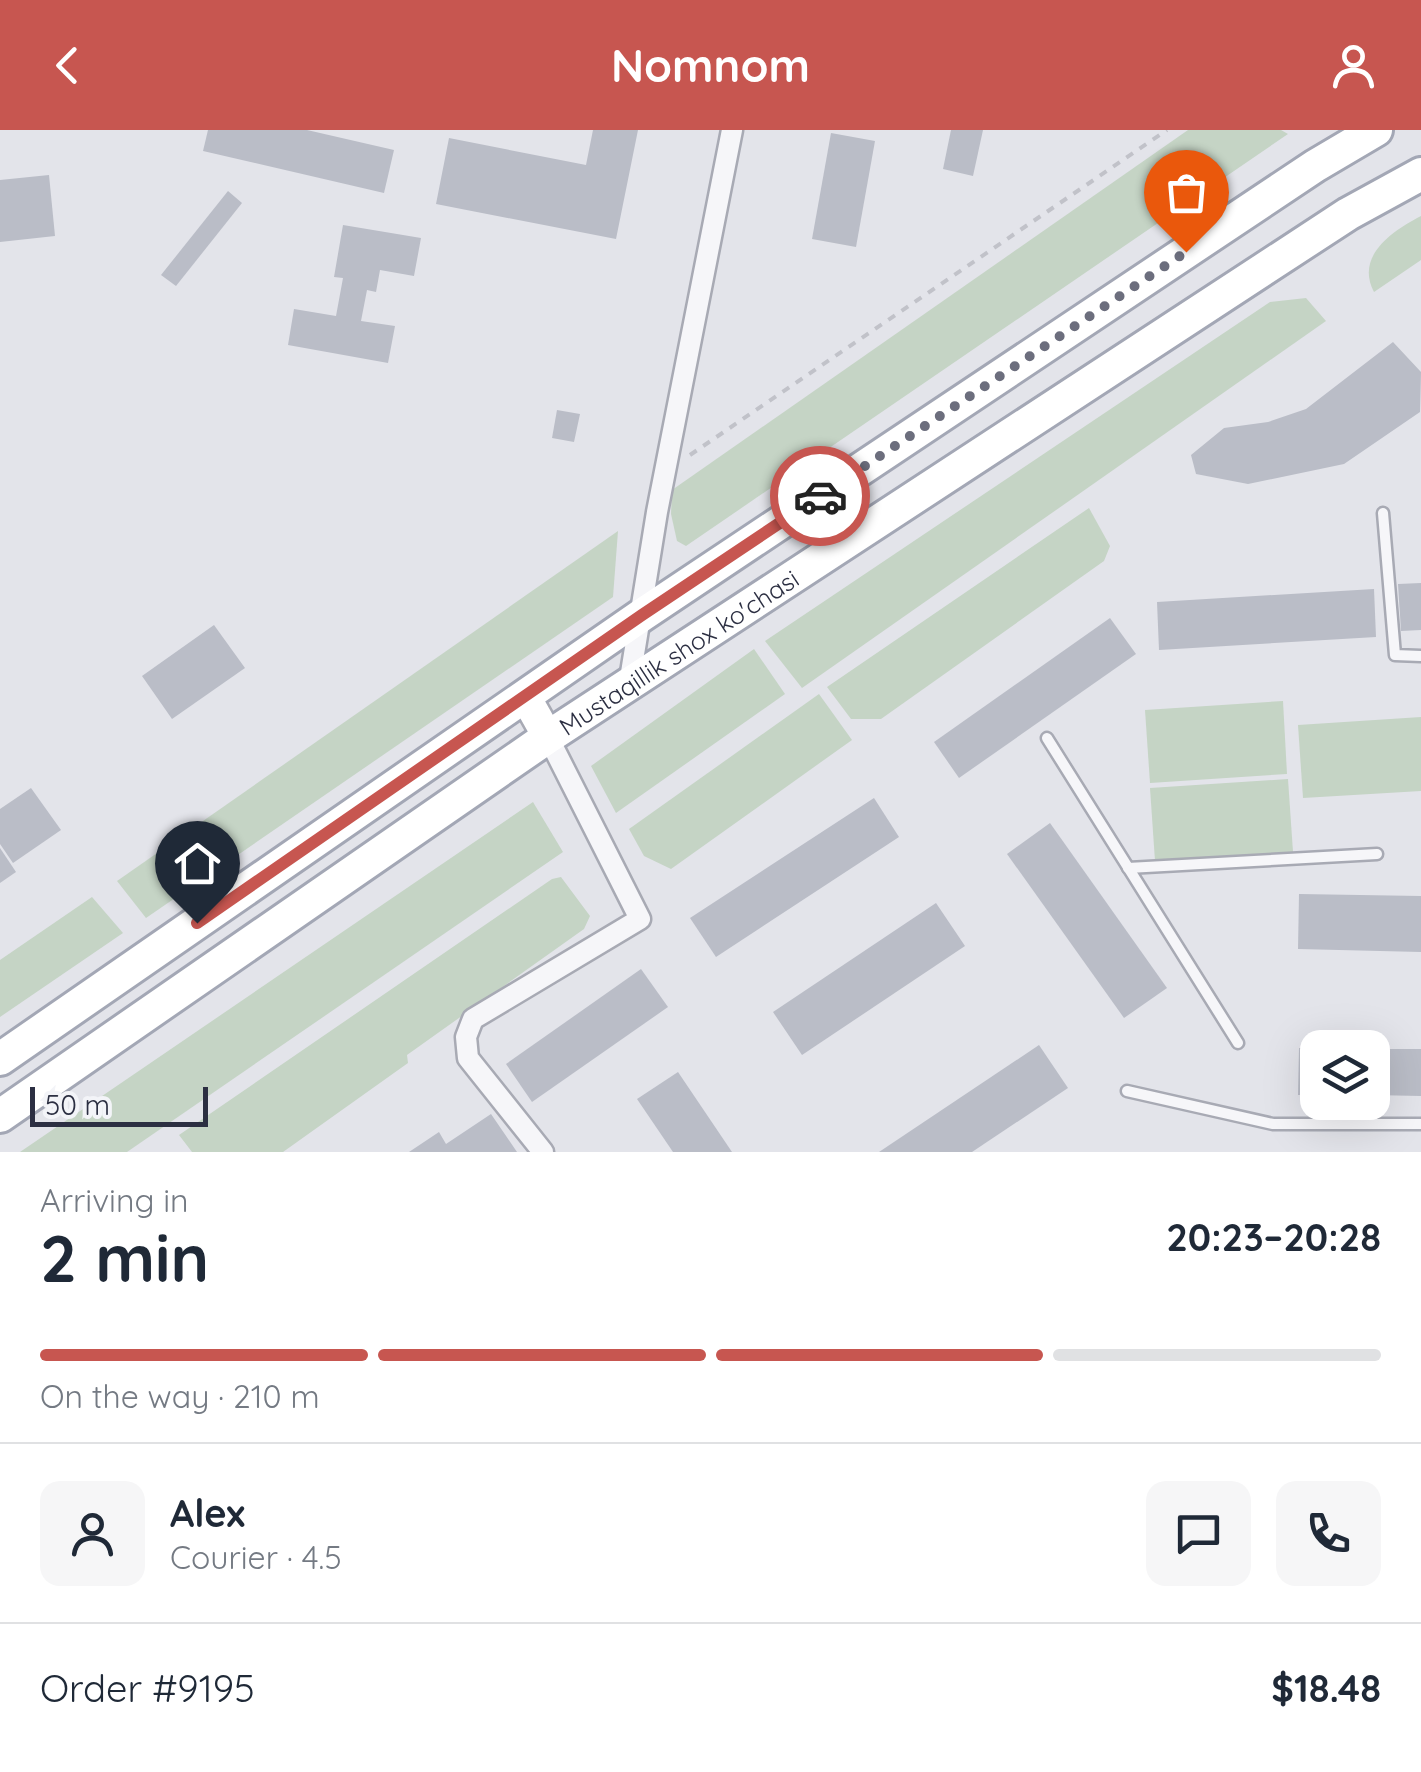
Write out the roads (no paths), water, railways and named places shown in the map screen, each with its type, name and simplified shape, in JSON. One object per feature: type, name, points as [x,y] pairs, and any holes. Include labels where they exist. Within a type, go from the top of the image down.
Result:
[{"type":"main road","name":"Mustaqillik shox ko'chasi","points":[[0,1059],[642,615],[1314,166],[1376,130]]},
{"type":"main road","name":"Mustaqillik shox ko'chasi","points":[[0,1116],[548,737],[1348,214],[1421,174]]},
{"type":"main road","points":[[524,696],[548,737]]},
{"type":"street","points":[[629,684],[665,472],[732,130]]},
{"type":"street","points":[[543,1152],[468,1058],[466,1037],[474,1019],[640,919],[548,737]]},
{"type":"lane","points":[[1382,513],[1395,655],[1421,656]]},
{"type":"lane","points":[[1046,738],[1238,1044]]},
{"type":"lane","points":[[1128,868],[1376,854]]},
{"type":"lane","points":[[1127,1092],[1273,1124],[1421,1124]]}]
